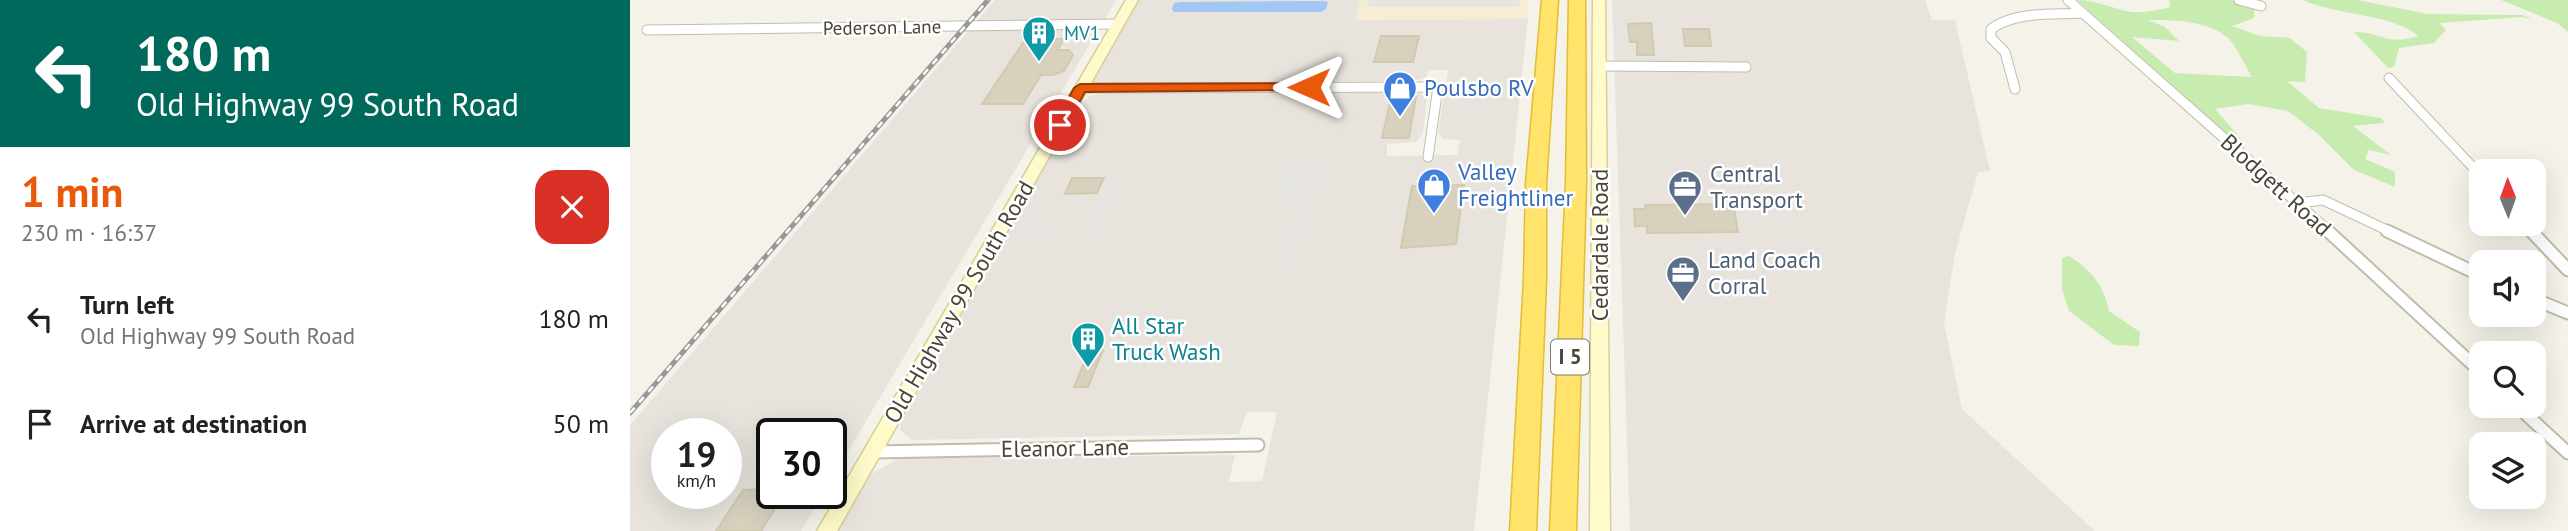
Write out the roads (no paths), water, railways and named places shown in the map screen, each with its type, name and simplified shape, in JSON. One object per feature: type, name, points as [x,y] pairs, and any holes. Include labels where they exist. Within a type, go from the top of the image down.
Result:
[{"type":"highway","name":"I 5","points":[[1523,531],[1535,280],[1536,184],[1550,0]]},
{"type":"highway","name":"I 5","points":[[1563,531],[1576,197],[1577,0]]},
{"type":"street","name":"Old Highway 99 South Road","points":[[827,531],[1132,0]]},
{"type":"street","name":"Cedardale Road","points":[[1599,0],[1600,531]]},
{"type":"street","name":"Blodgett Road","points":[[2068,0],[2298,203],[2469,361]]},
{"type":"street","points":[[2239,0],[2261,6]]},
{"type":"street","points":[[2015,89],[2005,52],[1992,38],[1991,29],[1997,23],[2009,19],[2081,13]]},
{"type":"street","name":"Pederson Lane","points":[[647,30],[1118,24]]},
{"type":"street","points":[[1599,66],[1746,67]]},
{"type":"street","points":[[2389,78],[2469,163]]},
{"type":"street","points":[[1080,88],[1438,87],[1428,157]]},
{"type":"street","points":[[2298,203],[2323,200],[2469,270]]},
{"type":"street","points":[[2536,236],[2568,270]]},
{"type":"street","points":[[2546,304],[2568,313]]},
{"type":"street","points":[[2530,418],[2568,453]]},
{"type":"street","name":"Eleanor Lane","points":[[873,452],[1258,445]]},
{"type":"water","points":[[1180,2],[1328,2],[1326,9],[1321,12],[1174,12],[1172,9],[1174,3]]},
{"type":"railway","points":[[630,413],[988,0]]},
{"type":"place","name":"MV1","points":[[1039,63]]},
{"type":"place","name":"Poulsbo RV","points":[[1400,118]]},
{"type":"place","name":"Valley Freightliner","points":[[1434,215]]},
{"type":"place","name":"Central Transport","points":[[1685,217]]},
{"type":"place","name":"Land Coach Corral","points":[[1683,303]]},
{"type":"place","name":"All Star Truck Wash","points":[[1088,369]]}]
